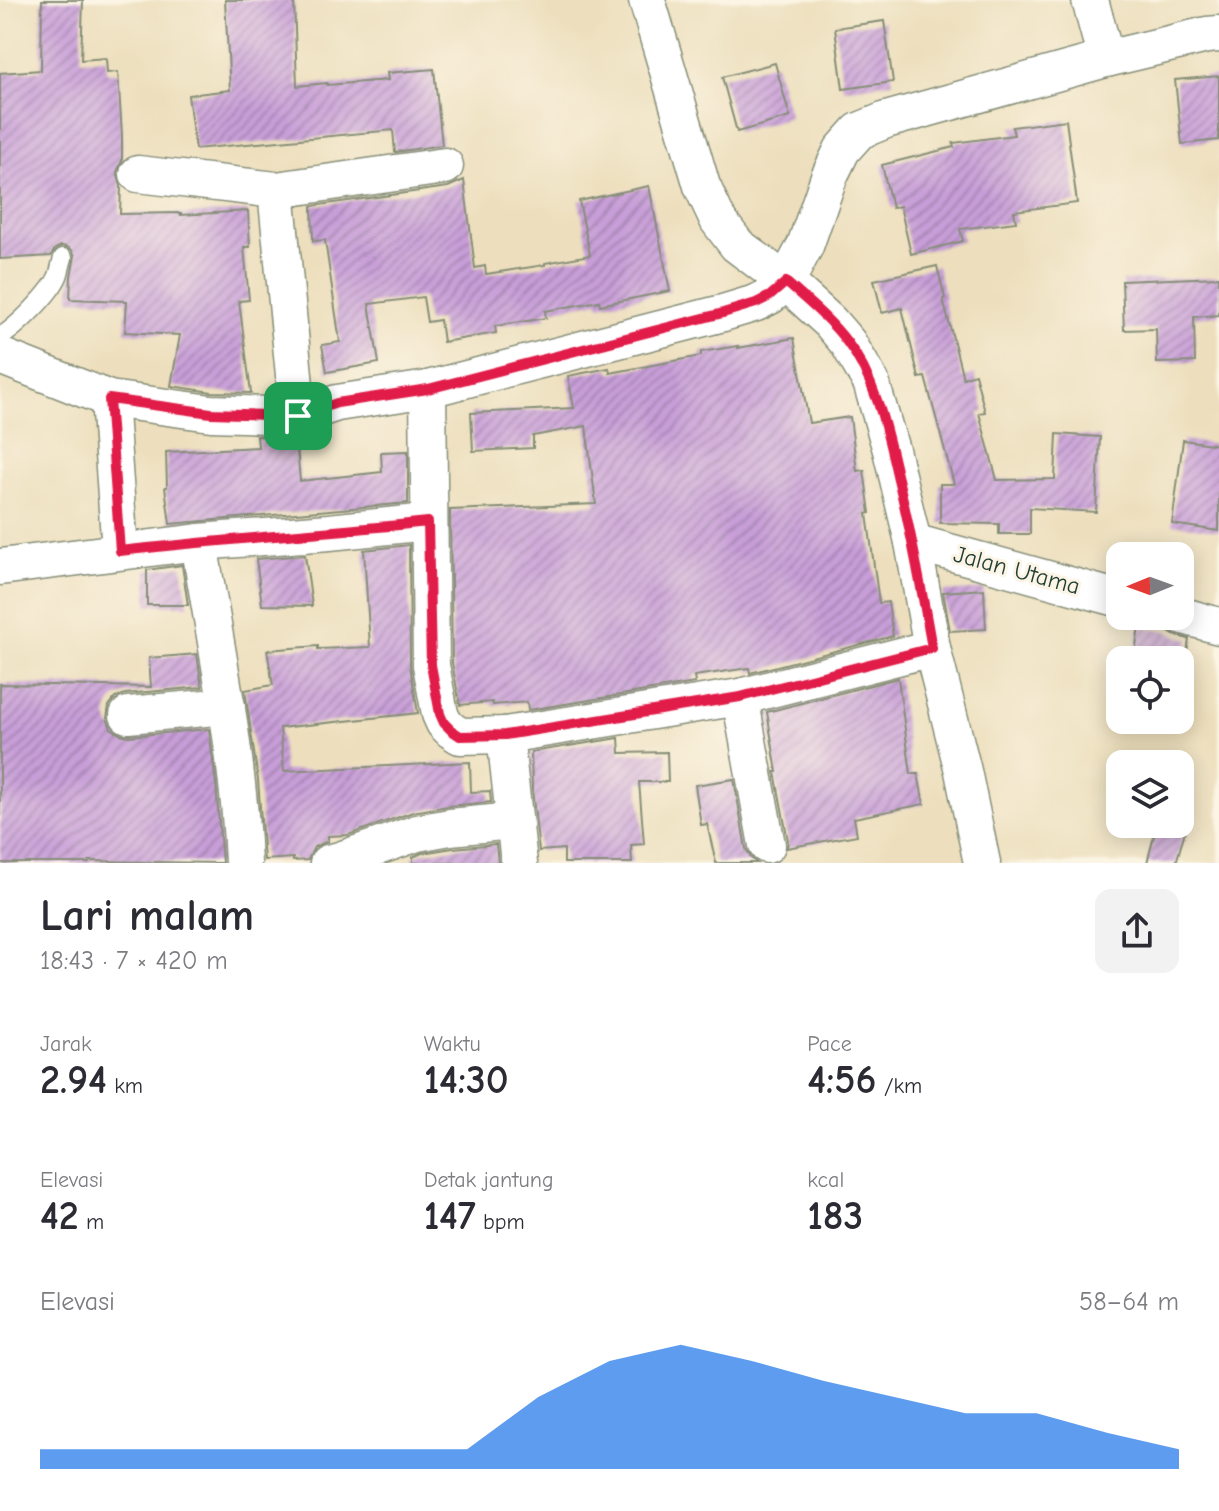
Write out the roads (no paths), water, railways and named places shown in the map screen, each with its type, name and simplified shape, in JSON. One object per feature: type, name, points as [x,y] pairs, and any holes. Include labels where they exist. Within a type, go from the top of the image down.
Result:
[{"type":"street","points":[[647,0],[702,186],[718,220],[737,245],[786,282],[830,322],[848,343],[871,382],[913,542],[932,648],[982,863]]},
{"type":"street","points":[[1090,0],[1106,59]]},
{"type":"street","points":[[0,356],[109,399],[211,413],[298,416],[337,403],[428,389],[723,313],[756,303],[786,282],[805,246],[829,177],[842,150],[859,131],[886,120],[1106,59],[1219,34]]},
{"type":"street","points":[[138,174],[276,190],[445,166]]},
{"type":"street","points":[[276,190],[298,416]]},
{"type":"street","points":[[428,389],[431,665],[440,714],[444,723],[460,736],[505,735],[740,697],[932,648]]},
{"type":"street","points":[[109,399],[120,551]]},
{"type":"street","points":[[0,567],[199,542],[428,522]]},
{"type":"street","points":[[199,542],[227,706],[243,863]]},
{"type":"street","name":"Jalan Utama","points":[[913,542],[1106,595]]},
{"type":"street","points":[[1194,619],[1219,626]]},
{"type":"street","points":[[740,697],[767,845]]},
{"type":"street","points":[[128,715],[227,706]]},
{"type":"street","points":[[505,735],[519,863]]},
{"type":"street","points":[[328,863],[417,833],[513,821]]},
{"type":"lane","points":[[0,337],[12,330],[52,287],[63,258]]}]
